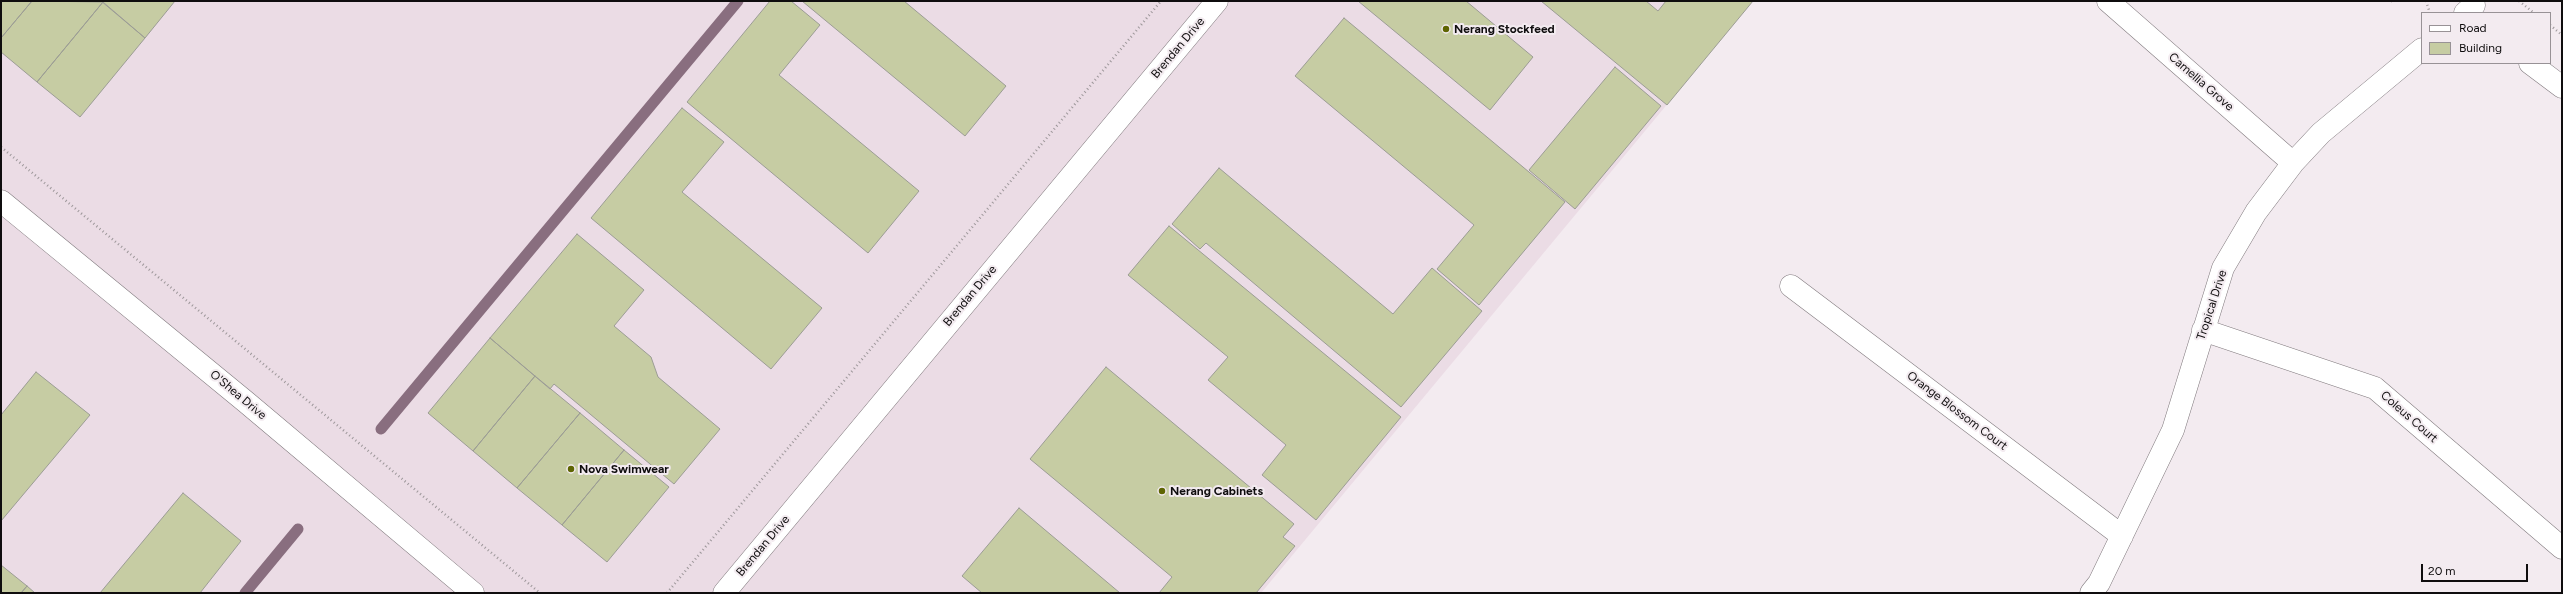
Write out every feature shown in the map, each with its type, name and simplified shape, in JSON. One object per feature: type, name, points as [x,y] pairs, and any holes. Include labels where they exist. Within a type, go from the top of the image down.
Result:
[{"type":"street","name":"Brendan Drive","points":[[724,593],[1217,1]]},
{"type":"street","name":"Camellia Grove","points":[[2108,1],[2293,163]]},
{"type":"street","name":"Tropical Drive","points":[[2091,593],[2099,583],[2173,430],[2223,268],[2256,212],[2293,163],[2320,133],[2421,50]]},
{"type":"street","points":[[2531,64],[2562,87]]},
{"type":"street","name":"O'Shea Drive","points":[[1,201],[235,392],[472,593]]},
{"type":"street","name":"Orange Blossom Court","points":[[1791,286],[2122,536]]},
{"type":"street","name":"Coleus Court","points":[[2204,330],[2375,388],[2562,548]]},
{"type":"path","points":[[667,593],[1161,1]]},
{"type":"path","points":[[2426,1],[2430,12]]},
{"type":"path","points":[[2519,1],[2533,12]]},
{"type":"path","points":[[2551,26],[2562,35]]},
{"type":"path","points":[[1,147],[540,593]]},
{"type":"shaded area","points":[[1,1],[1753,1],[1261,593],[1,593]]},
{"type":"building","points":[[1,1],[32,1],[1,38]]},
{"type":"building","points":[[32,1],[103,2],[37,82],[1,52],[1,38]]},
{"type":"building","points":[[101,1],[175,1],[145,38]]},
{"type":"building","points":[[770,1],[791,1],[820,25],[779,75],[919,191],[868,253],[687,102]]},
{"type":"building","points":[[802,1],[904,1],[1006,86],[965,136]]},
{"type":"building","name":"Nerang Stockfeed","points":[[1358,1],[1466,1],[1533,57],[1490,110]]},
{"type":"building","points":[[1541,1],[1646,1],[1658,11],[1666,1],[1753,1],[1667,105]]},
{"type":"building","points":[[103,2],[145,38],[80,117],[37,82]]},
{"type":"building","points":[[1344,18],[1565,202],[1479,305],[1437,269],[1474,225],[1295,76]]},
{"type":"building","points":[[1615,67],[1661,106],[1575,209],[1529,170]]},
{"type":"building","points":[[682,108],[724,142],[682,192],[822,308],[771,369],[591,218]]},
{"type":"building","points":[[1219,168],[1393,314],[1432,268],[1482,311],[1401,407],[1206,243],[1200,249],[1172,224]]},
{"type":"building","points":[[1169,226],[1401,417],[1316,520],[1262,475],[1286,445],[1208,380],[1228,357],[1128,275]]},
{"type":"building","points":[[577,234],[644,290],[614,326],[651,357],[658,377],[720,429],[674,484],[554,384],[550,389],[490,338]]},
{"type":"building","points":[[490,338],[535,376],[473,451],[428,413]]},
{"type":"building","name":"Nerang Cabinets","points":[[1106,367],[1294,524],[1283,537],[1295,546],[1256,593],[1159,593],[1172,577],[1030,459]]},
{"type":"building","points":[[36,372],[90,415],[1,521],[1,415]]},
{"type":"building","points":[[535,376],[580,413],[517,488],[473,451]]},
{"type":"building","name":"Nova Swimwear","points":[[580,413],[624,450],[562,525],[517,488]]},
{"type":"building","points":[[624,450],[669,487],[607,562],[562,525]]},
{"type":"building","points":[[183,493],[241,541],[200,593],[100,593]]},
{"type":"building","points":[[1019,508],[1120,593],[982,593],[962,576]]},
{"type":"building","points":[[1,565],[27,586],[21,593],[1,593]]},
{"type":"building","points":[[27,586],[35,593],[21,593]]},
{"type":"waterway","points":[[381,429],[738,1]]},
{"type":"waterway","points":[[245,593],[298,529]]},
{"type":"place","name":"Nerang Stockfeed","points":[[1446,29]]},
{"type":"place","name":"Nova Swimwear","points":[[571,469]]},
{"type":"place","name":"Nerang Cabinets","points":[[1162,491]]}]
